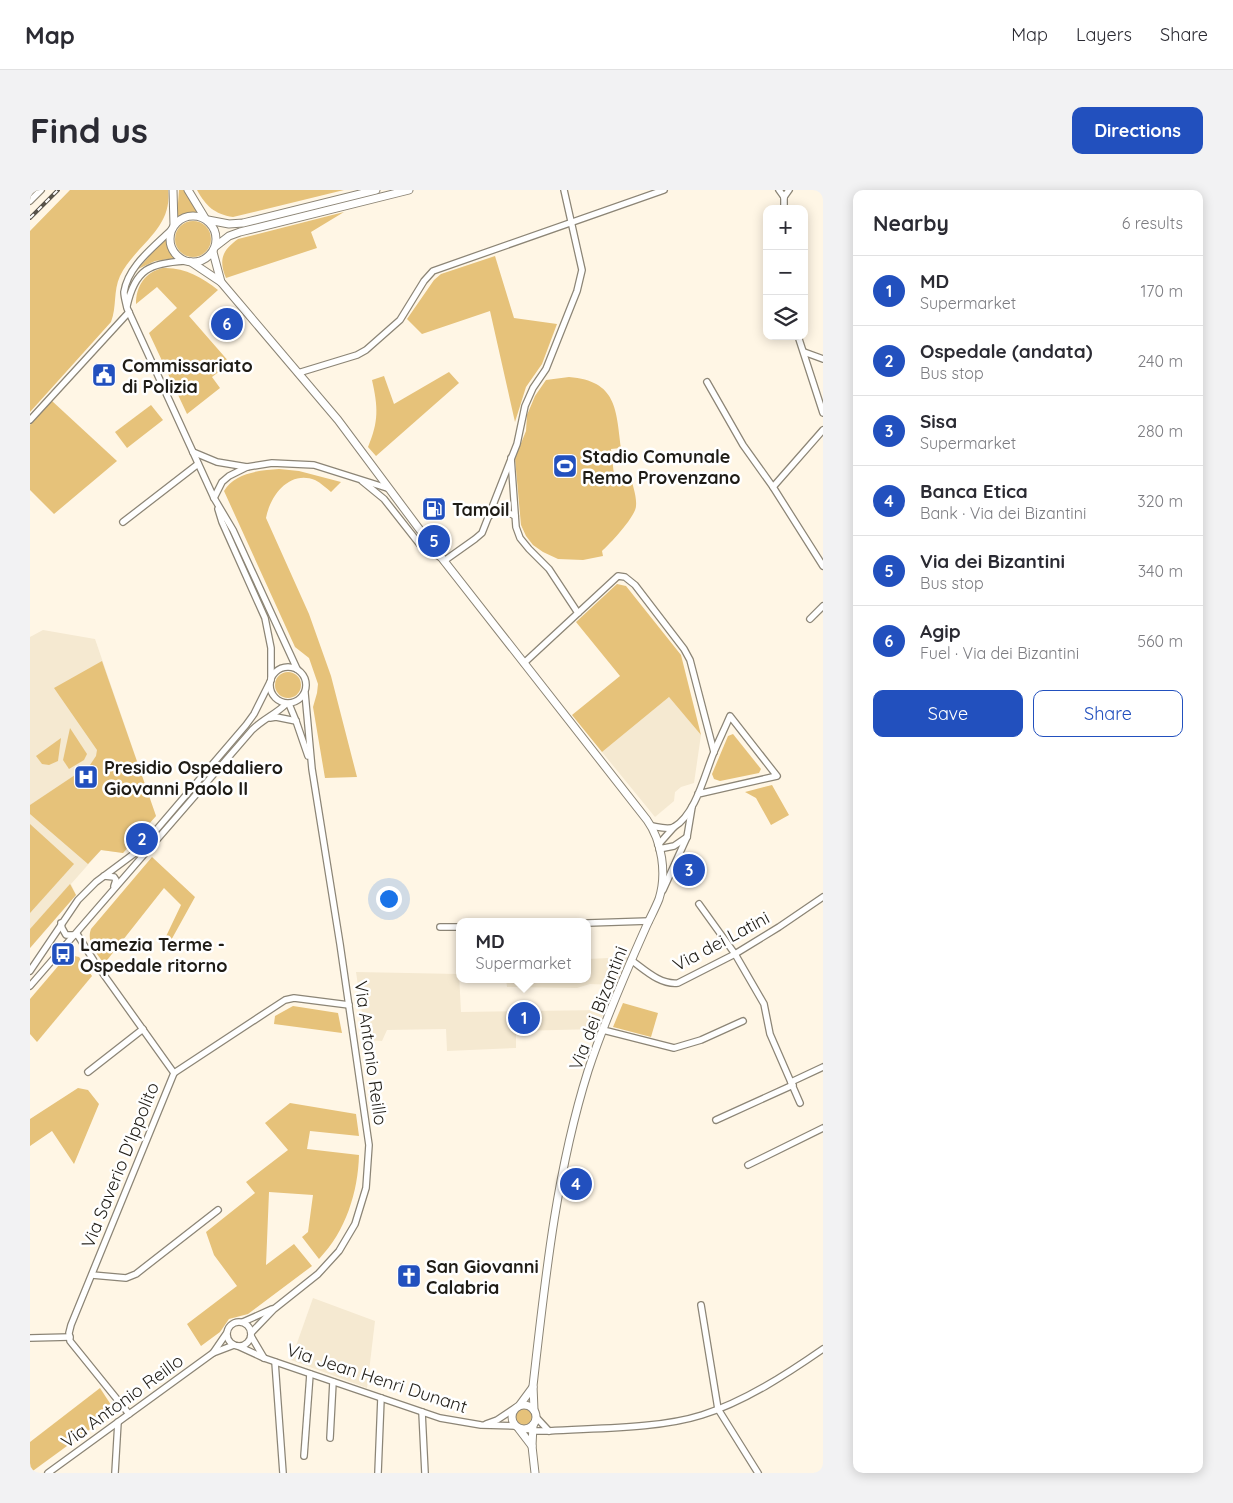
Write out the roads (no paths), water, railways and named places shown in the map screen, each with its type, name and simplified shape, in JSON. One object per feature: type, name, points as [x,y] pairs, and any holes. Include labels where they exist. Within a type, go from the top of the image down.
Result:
[{"type":"street","points":[[30,200],[41,190]]},
{"type":"street","points":[[173,190],[170,245],[174,252],[188,262]]},
{"type":"street","points":[[188,190],[216,232],[214,249]]},
{"type":"street","points":[[270,718],[287,704],[298,701],[305,693],[305,676],[297,669],[233,530],[214,498],[128,310],[124,294],[129,276],[136,265],[185,217],[192,215],[229,224],[243,223],[376,190]]},
{"type":"street","points":[[30,420],[128,310],[130,294],[136,281],[143,272],[152,266],[163,262],[188,262],[206,259],[229,236],[240,232],[409,190]]},
{"type":"street","points":[[358,478],[384,499],[421,546],[442,560],[482,533],[517,444],[525,406],[533,388],[546,369],[577,291],[582,270],[564,190]]},
{"type":"street","points":[[298,374],[366,350],[400,320],[433,271],[664,190]]},
{"type":"street","points":[[779,190],[784,197],[784,205]]},
{"type":"street","points":[[784,197],[789,190]]},
{"type":"street","name":"Via dei Bizantini","points":[[214,249],[220,282]]},
{"type":"street","name":"Via dei Bizantini","points":[[188,262],[220,282],[338,420],[442,560],[652,826],[659,847],[662,875],[659,899],[631,960],[589,1070],[561,1185],[550,1246],[533,1386],[534,1410]]},
{"type":"street","points":[[800,340],[823,413]]},
{"type":"street","points":[[804,352],[823,359]]},
{"type":"street","points":[[707,382],[742,445],[773,487],[823,566]]},
{"type":"street","points":[[773,487],[823,430]]},
{"type":"street","points":[[193,452],[217,462],[247,467]]},
{"type":"street","points":[[511,456],[516,527],[520,538],[549,569],[578,613]]},
{"type":"street","points":[[287,704],[277,700],[271,692],[271,648],[265,618],[222,522],[214,498],[222,482],[229,476],[247,467],[272,463],[314,465],[358,478],[389,490],[384,499]]},
{"type":"street","points":[[123,522],[198,464]]},
{"type":"street","points":[[358,478],[370,479],[375,469]]},
{"type":"street","points":[[488,517],[494,512],[500,511],[507,511],[515,516]]},
{"type":"street","points":[[524,663],[618,576],[625,577],[635,585],[684,648],[690,660],[714,752]]},
{"type":"street","points":[[810,619],[823,606]]},
{"type":"street","points":[[30,971],[61,923],[82,895],[134,854],[246,725],[254,714],[273,676],[281,668],[297,669]]},
{"type":"street","name":"Via Antonio Reillo","points":[[251,1335],[274,1309],[318,1274],[339,1251],[355,1224],[366,1188],[369,1145],[312,769],[305,693]]},
{"type":"street","name":"Via Antonio Reillo","points":[[287,704],[296,721],[312,769]]},
{"type":"street","points":[[659,847],[682,819],[698,794],[730,716],[777,776],[698,794]]},
{"type":"street","points":[[30,986],[259,723],[276,717],[296,721]]},
{"type":"street","points":[[659,899],[687,837],[692,805]]},
{"type":"street","points":[[652,826],[674,827]]},
{"type":"street","points":[[659,847],[674,846],[687,837]]},
{"type":"street","points":[[104,876],[114,877],[116,883],[112,891]]},
{"type":"street","name":"Via dei Latini","points":[[631,960],[662,981],[670,984],[678,983],[735,954],[823,897]]},
{"type":"street","points":[[699,904],[735,954],[764,1004],[770,1034],[800,1103]]},
{"type":"street","points":[[591,923],[648,922]]},
{"type":"street","name":"Via Saverio D'Ippolito","points":[[61,923],[66,935],[76,934],[174,1073],[71,1325],[70,1337]]},
{"type":"street","points":[[440,928],[456,927]]},
{"type":"street","points":[[174,1073],[285,1000],[294,998],[349,1005]]},
{"type":"street","points":[[603,1030],[674,1048],[701,1040],[743,1021]]},
{"type":"street","points":[[88,1072],[143,1029]]},
{"type":"street","points":[[716,1120],[823,1067]]},
{"type":"street","points":[[748,1165],[823,1128]]},
{"type":"street","points":[[92,1275],[126,1278],[136,1274],[218,1210]]},
{"type":"street","points":[[701,1305],[718,1409],[758,1473]]},
{"type":"street","name":"Via Antonio Reillo","points":[[243,1322],[274,1309]]},
{"type":"street","points":[[243,1322],[249,1326],[251,1335],[246,1344],[236,1346],[228,1341],[226,1334],[232,1324],[243,1322]]},
{"type":"street","name":"Via Antonio Reillo","points":[[213,1353],[226,1334]]},
{"type":"street","name":"Via Jean Henri Dunant","points":[[251,1335],[264,1358]]},
{"type":"street","points":[[30,1338],[70,1337],[70,1341],[129,1414]]},
{"type":"street","name":"Via Antonio Reillo","points":[[48,1473],[213,1353],[236,1346]]},
{"type":"street","name":"Via Jean Henri Dunant","points":[[236,1346],[275,1362],[450,1420],[481,1425],[549,1431],[672,1421],[701,1415],[718,1409],[792,1370],[823,1349]]},
{"type":"street","points":[[275,1362],[283,1473]]},
{"type":"street","points":[[304,1456],[310,1374]]},
{"type":"street","points":[[330,1438],[333,1382]]},
{"type":"street","name":"Via dei Bizantini","points":[[517,1407],[533,1386]]},
{"type":"street","points":[[378,1473],[381,1398]]},
{"type":"street","points":[[535,1473],[532,1446],[525,1428],[512,1419],[513,1411],[517,1407],[527,1405],[534,1410],[536,1418],[549,1431]]},
{"type":"street","name":"Via Jean Henri Dunant","points":[[481,1425],[497,1420],[517,1407]]},
{"type":"street","points":[[422,1412],[425,1473]]},
{"type":"street","points":[[525,1428],[536,1418]]},
{"type":"street","points":[[115,1473],[118,1422]]},
{"type":"street","points":[[525,1428],[532,1446]]},
{"type":"railway","points":[[30,218],[58,190]]},
{"type":"place","name":"Agip","points":[[227,324]]},
{"type":"place","name":"Commissariato di Polizia","points":[[104,375]]},
{"type":"place","name":"Stadio Comunale Remo Provenzano","points":[[565,466]]},
{"type":"place","name":"Tamoil","points":[[434,509]]},
{"type":"place","name":"Via dei Bizantini","points":[[434,541]]},
{"type":"place","name":"Presidio Ospedaliero Giovanni Paolo II","points":[[86,777]]},
{"type":"place","name":"Ospedale (andata)","points":[[142,839]]},
{"type":"place","name":"Sisa","points":[[689,870]]},
{"type":"place","name":"Lamezia Terme - Ospedale ritorno","points":[[63,954]]},
{"type":"place","name":"MD","points":[[524,1018]]},
{"type":"place","name":"Banca Etica","points":[[576,1184]]},
{"type":"place","name":"San Giovanni Calabria","points":[[409,1276]]}]
